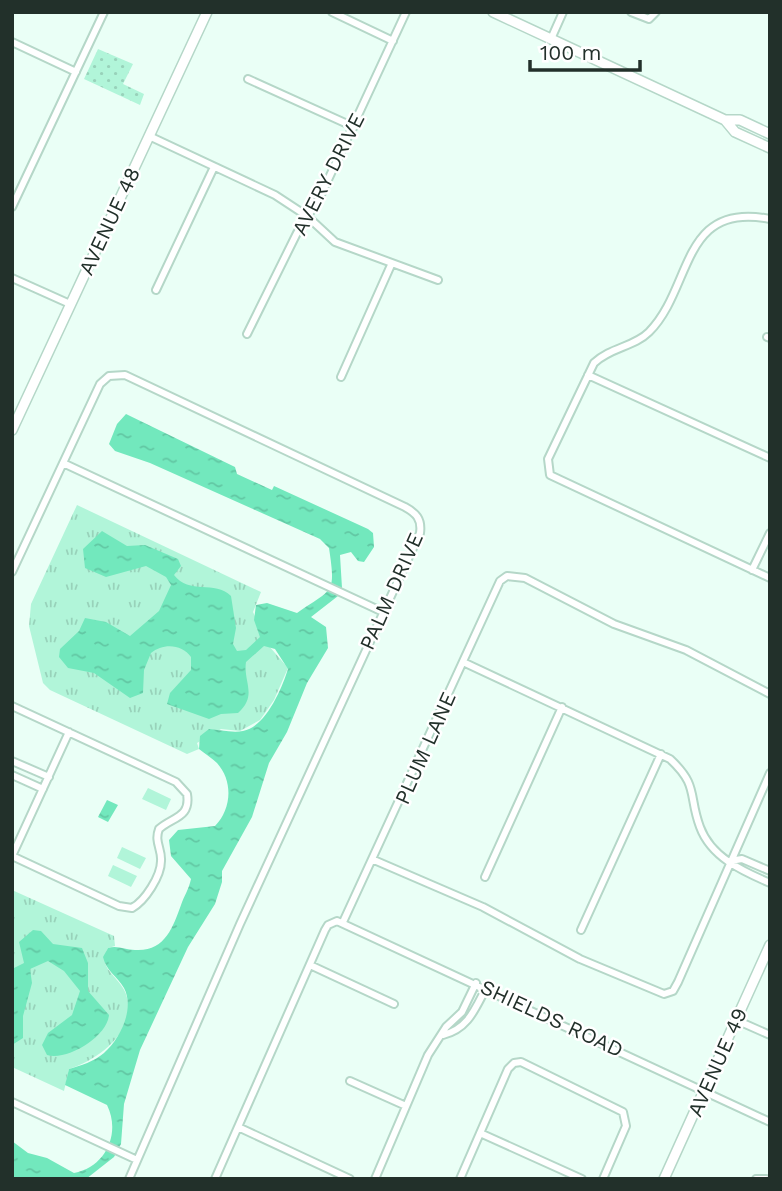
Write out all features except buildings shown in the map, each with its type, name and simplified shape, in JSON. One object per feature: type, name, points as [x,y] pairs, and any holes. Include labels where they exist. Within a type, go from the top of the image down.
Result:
[{"type":"main road","name":"AVENUE 48","points":[[12,430],[207,12]]},
{"type":"main road","points":[[492,12],[725,120],[740,120],[770,134]]},
{"type":"main road","points":[[725,120],[735,132],[770,148]]},
{"type":"main road","name":"AVENUE 49","points":[[664,1179],[770,945]]},
{"type":"street","points":[[12,207],[104,12]]},
{"type":"street","points":[[332,12],[393,41]]},
{"type":"street","name":"AVERY DRIVE","points":[[247,334],[354,127],[406,12]]},
{"type":"street","points":[[551,39],[563,12]]},
{"type":"street","points":[[631,12],[649,19],[656,12]]},
{"type":"street","points":[[12,42],[76,72]]},
{"type":"street","points":[[248,79],[354,127]]},
{"type":"street","points":[[149,136],[275,195],[307,216],[335,242],[438,280]]},
{"type":"street","points":[[156,290],[214,167]]},
{"type":"street","points":[[770,219],[742,217],[728,220],[712,228],[695,245],[659,320],[649,333],[604,353],[594,363],[548,459],[550,475],[770,578]]},
{"type":"street","points":[[341,377],[391,264]]},
{"type":"street","points":[[12,287],[14,279],[70,304]]},
{"type":"street","name":"PALM DRIVE","points":[[12,572],[100,384],[109,376],[125,375],[411,510],[419,518],[419,533],[240,924],[129,1179]]},
{"type":"street","points":[[588,375],[770,458]]},
{"type":"street","points":[[63,463],[383,612]]},
{"type":"street","points":[[752,570],[770,533]]},
{"type":"street","name":"PLUM LANE","points":[[344,922],[500,581],[507,576],[525,578],[607,621],[686,650],[770,694]]},
{"type":"street","points":[[463,662],[661,754],[676,765],[691,783],[700,827],[707,841],[738,869],[770,883]]},
{"type":"street","points":[[12,706],[69,732],[176,782],[187,794],[187,807],[178,819],[162,825],[157,833],[161,864],[144,900],[132,908],[119,906],[12,856],[69,732]]},
{"type":"street","points":[[485,877],[562,707]]},
{"type":"street","points":[[581,930],[661,754]]},
{"type":"street","points":[[12,761],[49,777]]},
{"type":"street","points":[[374,860],[483,907],[570,955],[664,994],[673,991],[678,982],[770,773]]},
{"type":"street","points":[[12,775],[43,789]]},
{"type":"street","points":[[730,861],[742,859],[770,871]]},
{"type":"street","name":"SHIELDS ROAD","points":[[310,965],[325,930],[332,922],[344,922],[770,1122]]},
{"type":"street","points":[[215,1179],[310,965],[394,1004]]},
{"type":"street","points":[[375,1179],[428,1055],[446,1027],[462,1012],[476,983]]},
{"type":"street","points":[[443,1035],[461,1028],[468,1021],[486,988]]},
{"type":"street","points":[[736,1020],[770,1035]]},
{"type":"street","points":[[460,1179],[514,1063],[521,1062],[613,1105],[626,1116],[626,1126],[603,1179]]},
{"type":"street","points":[[350,1081],[406,1107]]},
{"type":"street","points":[[12,1102],[137,1160]]},
{"type":"street","points":[[238,1127],[350,1179]]},
{"type":"street","points":[[480,1133],[582,1179]]},
{"type":"street","points":[[756,1179],[766,1179]]},
{"type":"green space","points":[[98,49],[133,64],[123,84],[144,94],[140,105],[84,79]]},
{"type":"green space","points":[[77,505],[261,592],[253,612],[269,646],[288,668],[274,700],[260,720],[240,731],[221,729],[197,743],[199,749],[187,754],[50,690],[43,683],[29,626],[31,604]]},
{"type":"green space","points":[[148,788],[171,799],[166,810],[142,799]]},
{"type":"green space","points":[[122,847],[146,858],[140,869],[117,858]]},
{"type":"green space","points":[[113,865],[137,876],[131,887],[108,876]]},
{"type":"green space","points":[[12,890],[114,936],[115,946],[108,948],[105,962],[126,994],[126,1020],[121,1032],[103,1051],[69,1069],[64,1091],[12,1067]]},
{"type":"water","points":[[126,414],[235,467],[237,474],[272,490],[274,486],[368,529],[373,533],[374,547],[364,562],[358,561],[351,552],[340,555],[342,588],[338,596],[311,617],[326,627],[328,648],[307,683],[287,732],[269,763],[252,817],[222,871],[222,882],[215,904],[188,947],[140,1050],[124,1104],[121,1144],[114,1157],[86,1179],[19,1179],[12,1176],[12,1141],[28,1153],[47,1158],[74,1173],[95,1164],[108,1147],[112,1127],[107,1105],[65,1085],[69,1069],[92,1061],[110,1047],[127,1014],[124,988],[103,957],[108,948],[112,947],[145,950],[154,947],[171,929],[191,879],[171,856],[169,840],[178,830],[215,826],[227,804],[226,779],[217,763],[199,749],[200,736],[209,729],[243,731],[259,722],[277,696],[288,669],[275,649],[264,646],[246,662],[249,694],[244,706],[238,713],[221,714],[209,719],[167,704],[170,693],[191,670],[191,657],[178,647],[167,646],[151,653],[144,670],[143,693],[130,698],[94,673],[68,668],[59,657],[60,649],[79,631],[85,618],[106,622],[130,636],[159,611],[171,585],[166,577],[146,566],[106,577],[85,568],[83,549],[102,531],[127,546],[145,545],[178,559],[181,566],[174,575],[180,581],[225,591],[231,596],[236,628],[233,644],[237,651],[246,650],[260,637],[254,620],[256,605],[267,603],[297,613],[325,594],[331,583],[329,548],[320,539],[150,463],[115,451],[109,444],[117,424]]},
{"type":"water","points":[[107,800],[118,805],[108,822],[98,817]]},
{"type":"water","points":[[33,930],[41,931],[53,944],[82,948],[88,963],[88,991],[109,1015],[107,1023],[94,1039],[75,1051],[55,1056],[47,1055],[42,1045],[48,1033],[72,1015],[80,991],[64,971],[48,961],[30,969],[32,983],[23,1016],[23,1038],[12,1045],[12,969],[24,963],[19,942]]}]
